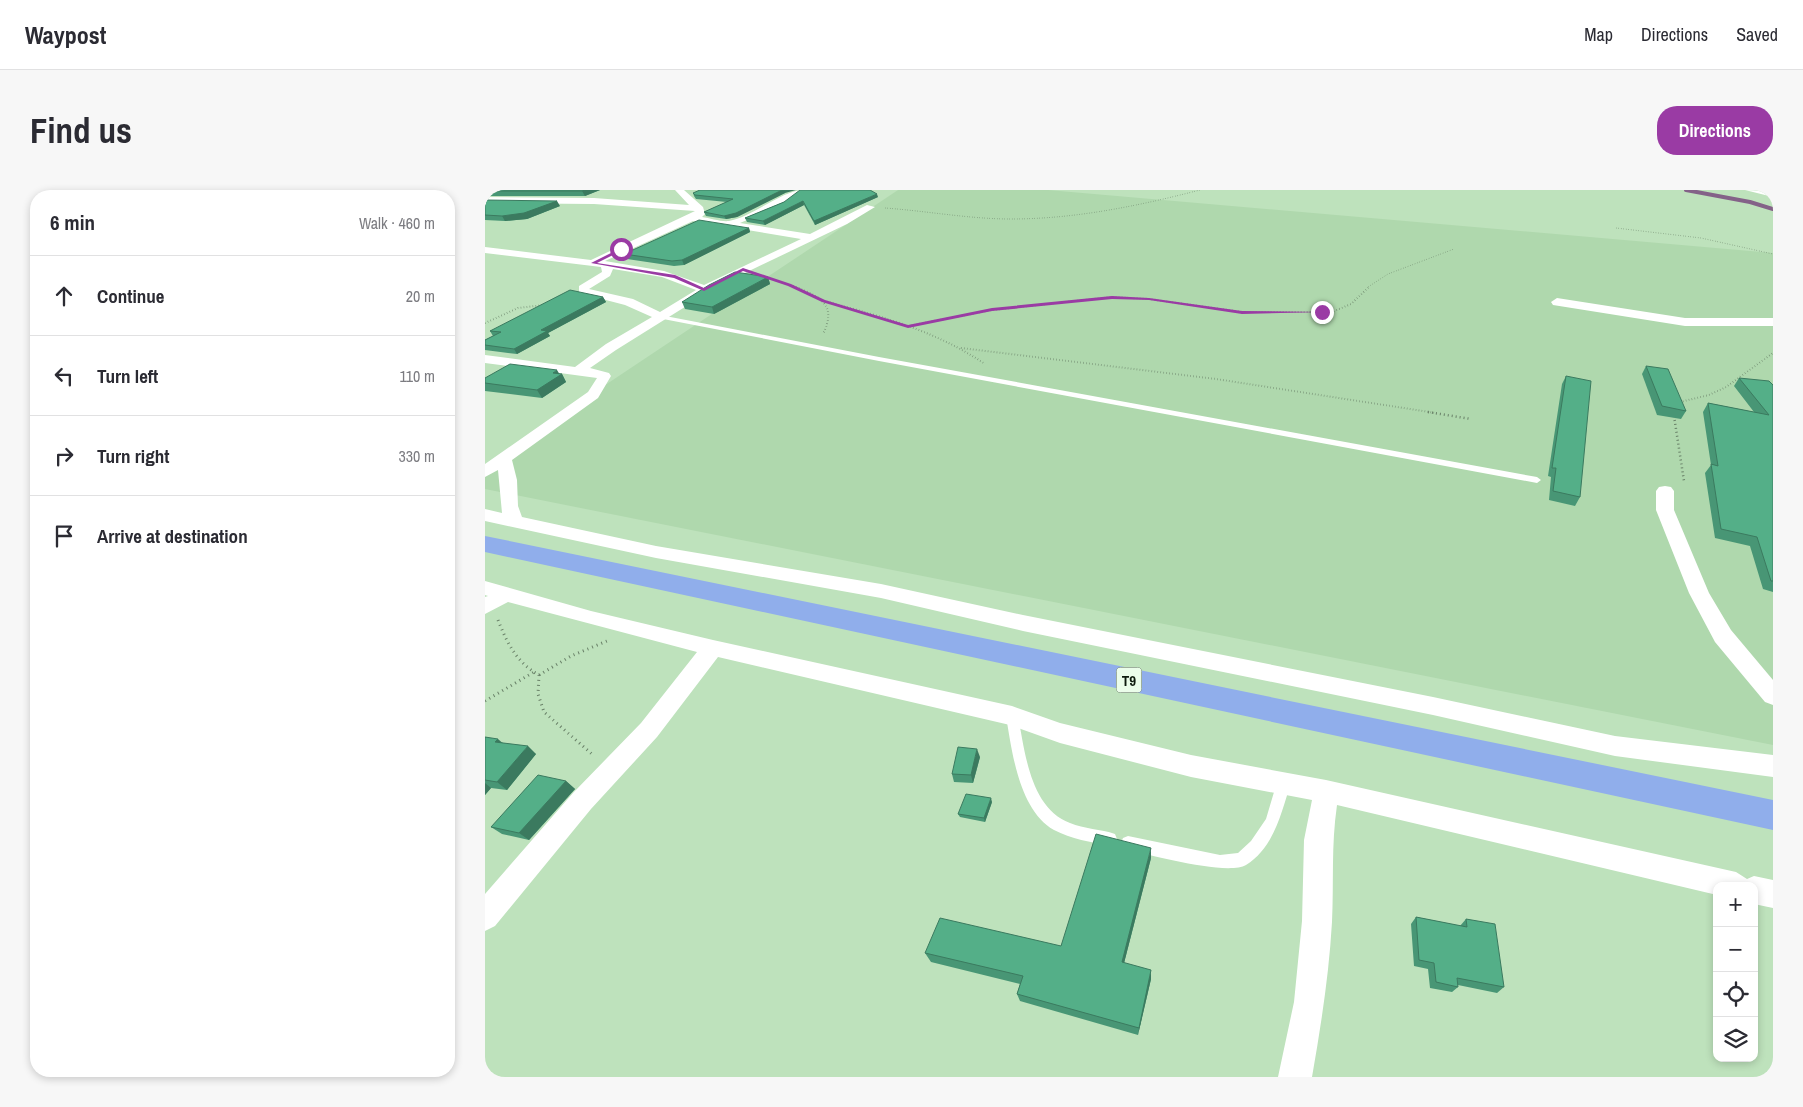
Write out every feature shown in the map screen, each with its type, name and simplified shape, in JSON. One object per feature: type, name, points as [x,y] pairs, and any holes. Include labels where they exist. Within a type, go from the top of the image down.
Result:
[{"type":"highway","name":"T9","points":[[485,544],[1773,815]]},
{"type":"street","points":[[541,200],[582,190]]},
{"type":"street","points":[[679,190],[697,213]]},
{"type":"street","points":[[728,224],[781,202],[799,190]]},
{"type":"street","points":[[1749,190],[1773,194]]},
{"type":"street","points":[[485,200],[541,200],[697,213],[728,224],[809,237]]},
{"type":"street","points":[[578,371],[611,347],[704,290],[870,207]]},
{"type":"street","points":[[593,263],[697,213]]},
{"type":"street","points":[[488,251],[593,263],[675,277],[704,290]]},
{"type":"street","points":[[606,265],[608,271],[606,274],[583,288],[583,291],[629,302],[646,308],[660,317]]},
{"type":"street","points":[[1557,302],[1685,322],[1773,322]]},
{"type":"street","points":[[485,359],[604,376],[602,385],[593,395],[485,472]]},
{"type":"street","points":[[503,458],[509,480],[509,506],[514,522]]},
{"type":"street","points":[[1665,491],[1665,510],[1699,593],[1723,636],[1773,696]]},
{"type":"street","points":[[485,515],[656,552],[803,576],[929,601],[1023,623],[1615,746],[1773,766]]},
{"type":"street","points":[[491,598],[1012,716],[1060,733],[1191,766],[1326,791],[1719,882]]},
{"type":"street","points":[[485,916],[608,774],[649,730],[713,648]]},
{"type":"street","points":[[1295,1077],[1310,1002],[1317,921],[1318,840],[1326,791]]},
{"type":"street","points":[[1758,891],[1773,894]]},
{"type":"lane","points":[[660,317],[882,362],[1537,480]]},
{"type":"lane","points":[[1012,716],[1026,783],[1052,821],[1074,831],[1221,862],[1241,860],[1256,846],[1272,822],[1284,782]]},
{"type":"path","points":[[870,207],[970,218],[1067,218],[1143,204],[1200,190]]},
{"type":"path","points":[[1616,228],[1701,238],[1773,254]]},
{"type":"path","points":[[908,326],[985,311],[1112,297],[1149,299],[1242,312],[1332,312],[1351,304],[1368,287],[1388,274],[1454,249]]},
{"type":"path","points":[[743,269],[789,285],[824,301],[908,326],[961,348],[991,368],[1005,383]]},
{"type":"path","points":[[815,347],[827,326],[830,315],[824,301]]},
{"type":"path","points":[[485,322],[519,308],[547,304]]},
{"type":"path","points":[[961,348],[1216,379],[1471,419]]},
{"type":"path","points":[[1675,403],[1717,392],[1773,353]]},
{"type":"path","points":[[1674,414],[1684,482]]},
{"type":"path","points":[[491,598],[509,647],[539,675]]},
{"type":"path","points":[[539,675],[571,656],[639,630]]},
{"type":"path","points":[[485,701],[534,672]]},
{"type":"path","points":[[539,675],[538,694],[544,712],[592,753],[608,774]]},
{"type":"shaded area","points":[[898,190],[1048,190],[1773,253],[1773,745],[485,489],[485,465]]},
{"type":"building","points":[[485,190],[585,190],[485,191]]},
{"type":"building","points":[[700,190],[782,190],[736,213],[724,216],[704,212],[733,199],[695,195],[693,193]]},
{"type":"building","points":[[800,190],[870,190],[877,194],[814,221],[803,201],[763,221],[745,218],[784,202]]},
{"type":"building","points":[[485,200],[557,201],[524,213],[502,216],[485,215]]},
{"type":"building","points":[[699,220],[749,228],[682,260],[672,261],[624,254]]},
{"type":"building","points":[[735,272],[768,277],[712,307],[682,302],[709,285]]},
{"type":"building","points":[[570,290],[603,297],[541,330],[547,331],[514,349],[485,345],[485,340],[501,332],[490,331]]},
{"type":"building","points":[[510,364],[557,370],[553,373],[562,374],[537,390],[485,383],[485,378]]},
{"type":"building","points":[[1646,366],[1668,369],[1686,411],[1662,406]]},
{"type":"building","points":[[1566,376],[1591,381],[1580,497],[1553,491],[1556,468],[1552,468]]},
{"type":"building","points":[[1739,378],[1769,381],[1773,385],[1773,581],[1771,581],[1757,537],[1721,529],[1711,464],[1718,466],[1708,403],[1769,415]]},
{"type":"building","points":[[485,737],[498,739],[495,742],[528,746],[497,782],[485,780]]},
{"type":"building","points":[[958,747],[977,749],[971,775],[952,774]]},
{"type":"building","points":[[538,775],[566,781],[519,833],[491,827]]},
{"type":"building","points":[[966,794],[991,798],[984,818],[958,814]]},
{"type":"building","points":[[1096,834],[1151,848],[1122,962],[1151,970],[1139,1028],[1017,994],[1023,976],[925,953],[940,918],[1061,946]]},
{"type":"building","points":[[1416,917],[1467,927],[1466,919],[1495,924],[1504,987],[1457,978],[1458,987],[1436,982],[1434,963],[1419,960]]},
{"type":"waterway","points":[[1686,190],[1750,202],[1773,209]]},
{"type":"route","points":[[621,249],[593,263],[638,269],[675,277],[691,282],[704,290],[743,269],[808,292],[824,301],[908,326],[992,310],[1112,297],[1149,299],[1242,312],[1322,312]]}]
